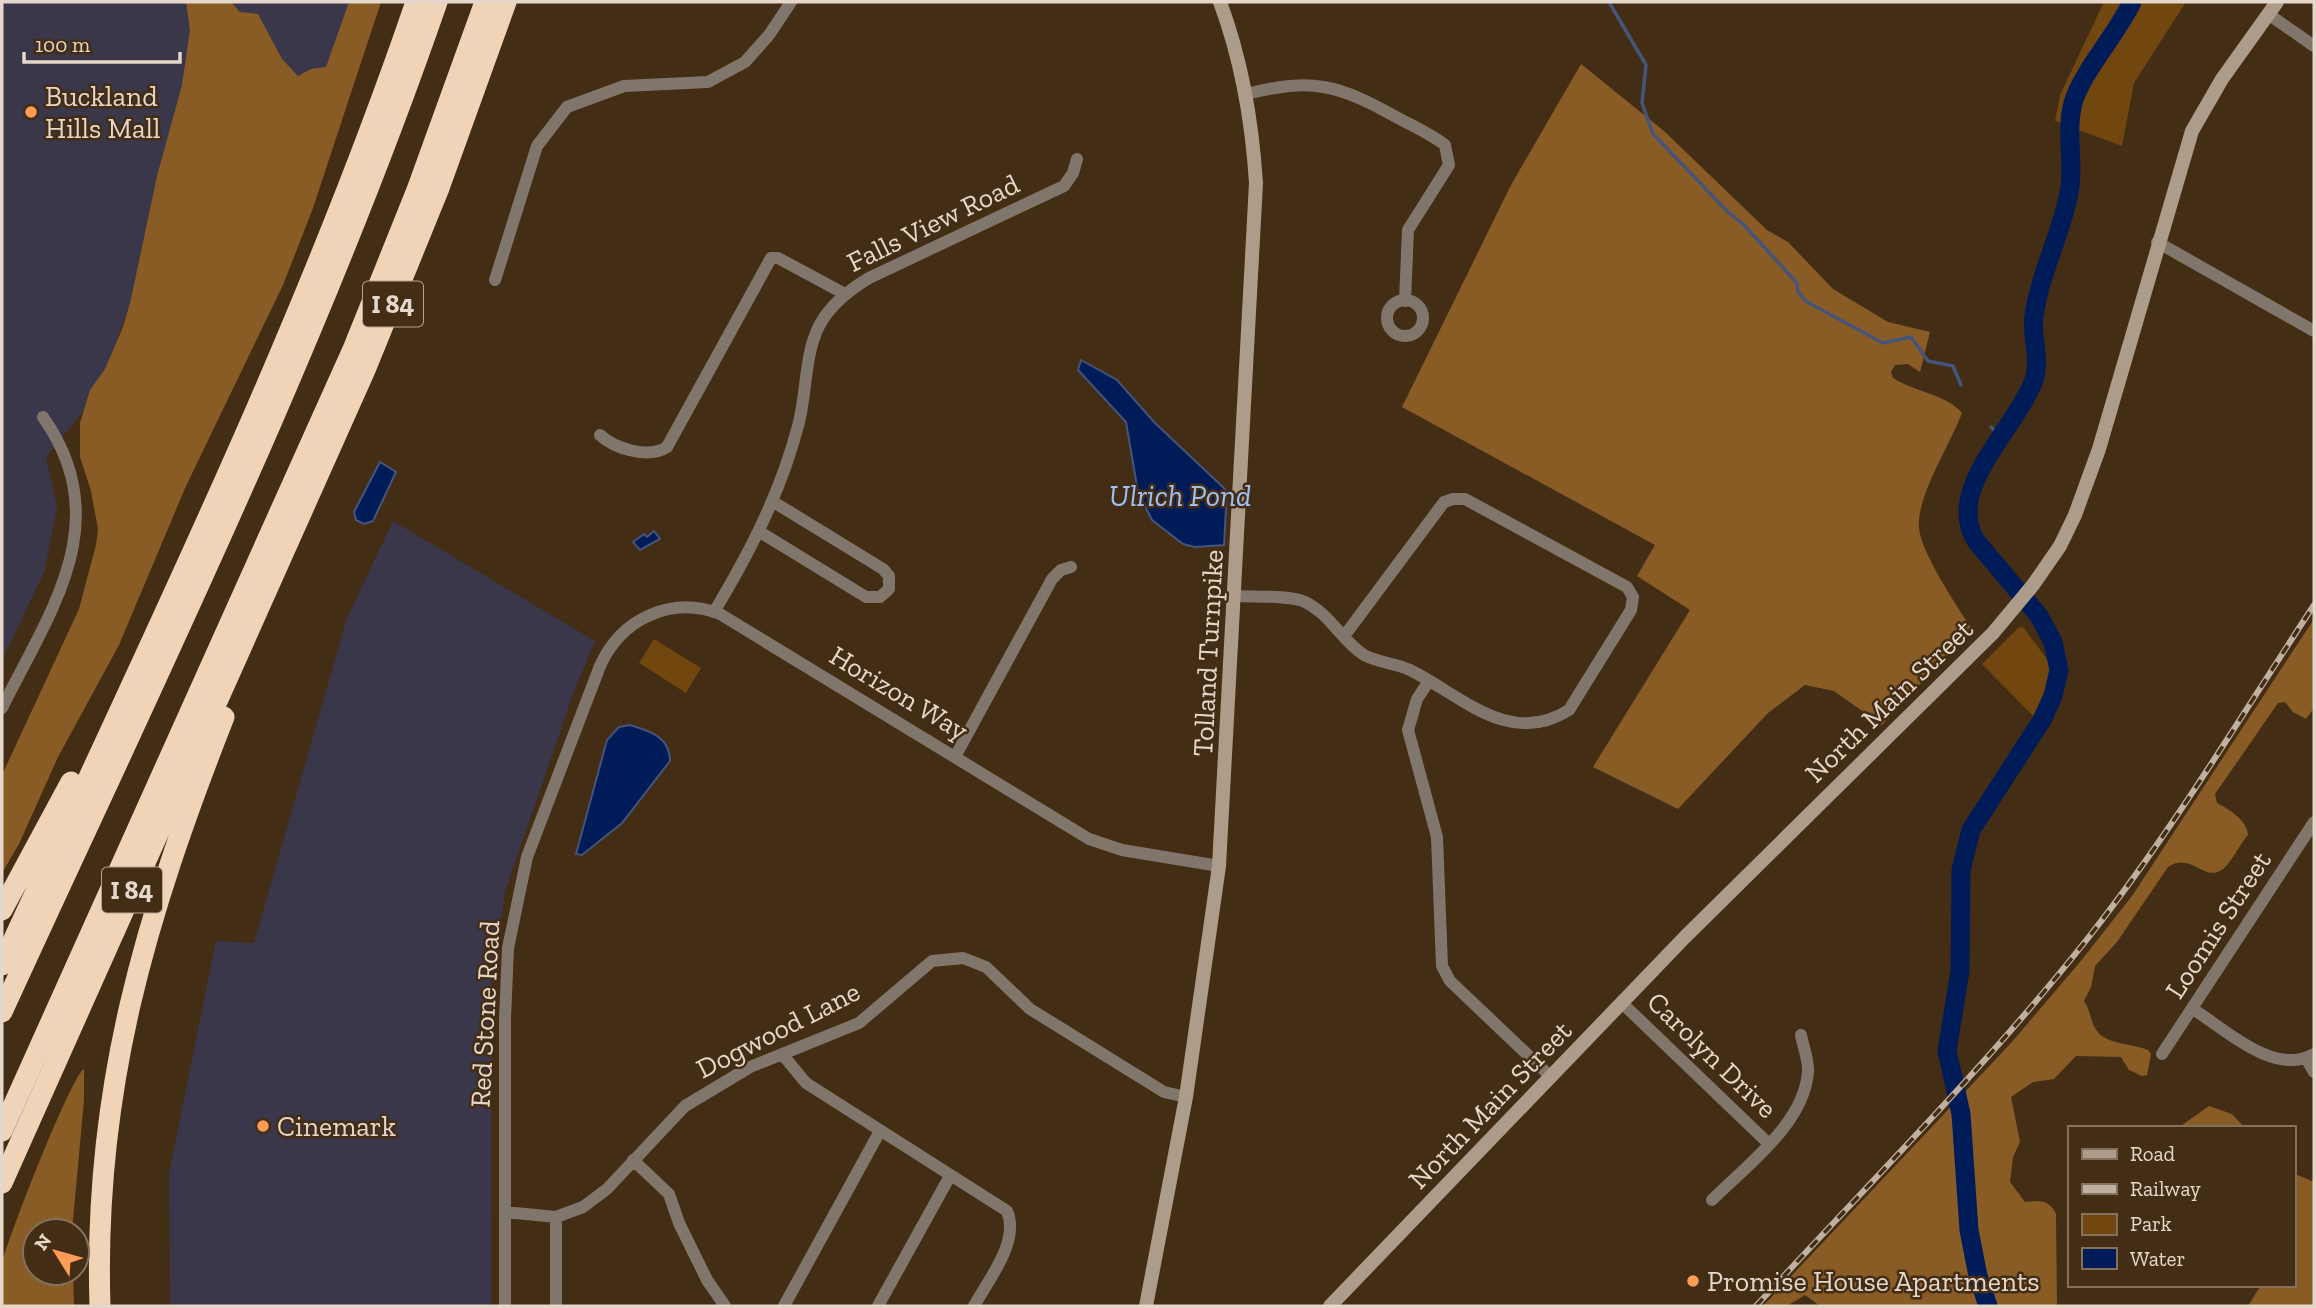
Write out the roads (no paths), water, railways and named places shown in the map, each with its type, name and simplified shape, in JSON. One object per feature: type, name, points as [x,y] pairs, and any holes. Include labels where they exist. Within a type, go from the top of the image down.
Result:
[{"type":"highway","points":[[2,965],[296,317],[357,167],[416,2]]},
{"type":"highway","points":[[2,1012],[302,354],[360,214],[437,2]]},
{"type":"highway","points":[[2,1131],[354,347],[418,190],[485,2]]},
{"type":"highway","name":"I 84","points":[[2,1183],[264,599],[405,275],[506,2]]},
{"type":"highway","points":[[100,1306],[99,1229],[106,1134],[133,982],[160,894],[229,705],[264,599]]},
{"type":"highway","points":[[2,910],[107,710],[142,659]]},
{"type":"main road","name":"Tolland Turnpike","points":[[1146,1306],[1186,1097],[1219,866],[1236,596],[1256,183],[1253,128],[1247,94],[1220,2]]},
{"type":"main road","name":"North Main Street","points":[[1330,1306],[1622,1003],[2015,609],[2033,585],[2060,546],[2087,484],[2157,242],[2193,131],[2222,79],[2277,2]]},
{"type":"street","points":[[495,280],[537,146],[567,107],[624,86],[708,82],[745,62],[769,35],[791,2]]},
{"type":"street","points":[[2267,14],[2314,46]]},
{"type":"street","points":[[1247,94],[1296,84],[1333,87],[1368,101],[1446,145],[1449,165],[1408,230],[1405,301]]},
{"type":"street","name":"Falls View Road","points":[[714,612],[760,532],[772,501],[799,425],[815,336],[826,315],[845,294],[877,274],[1064,186],[1073,173],[1077,159]]},
{"type":"street","points":[[2157,242],[2314,331]]},
{"type":"street","points":[[600,435],[622,448],[653,452],[667,447],[772,258],[845,294]]},
{"type":"street","points":[[2,708],[62,585],[76,539],[76,502],[71,471],[59,443],[43,417]]},
{"type":"street","points":[[1236,596],[1303,601],[1345,635],[1362,654],[1381,663],[1407,668],[1475,709],[1501,719],[1531,725],[1552,720],[1569,710],[1631,610],[1633,597],[1628,587],[1465,499],[1453,499],[1444,502],[1345,635]]},
{"type":"street","points":[[760,532],[866,597],[879,598],[888,590],[890,579],[883,569],[772,501]]},
{"type":"street","points":[[956,755],[1052,579],[1061,570],[1071,568]]},
{"type":"street","name":"Horizon Way","points":[[589,696],[607,651],[638,621],[673,608],[714,612],[956,755],[1098,843],[1122,850],[1219,866]]},
{"type":"street","points":[[1429,681],[1417,699],[1408,730],[1437,837],[1442,967],[1450,981],[1551,1077]]},
{"type":"street","name":"Red Stone Road","points":[[505,1306],[508,948],[527,857],[589,696]]},
{"type":"street","name":"Loomis Street","points":[[2162,1054],[2314,822]]},
{"type":"street","name":"Dogwood Lane","points":[[505,1212],[556,1217],[583,1207],[607,1189],[685,1106],[750,1066],[859,1023],[932,961],[963,958],[986,967],[1030,1009],[1164,1092],[1186,1097]]},
{"type":"street","name":"Carolyn Drive","points":[[1622,1003],[1768,1143]]},
{"type":"street","points":[[2193,1009],[2273,1057],[2290,1061],[2310,1056],[2314,1072]]},
{"type":"street","points":[[1712,1200],[1789,1120],[1802,1097],[1808,1071],[1801,1035]]},
{"type":"street","points":[[782,1054],[806,1083],[1007,1210],[1013,1224],[1007,1246],[974,1306]]},
{"type":"street","points":[[784,1306],[880,1131]]},
{"type":"street","points":[[633,1160],[669,1194],[678,1223],[707,1280],[725,1306]]},
{"type":"street","points":[[878,1306],[950,1176]]},
{"type":"street","points":[[556,1217],[556,1306]]},
{"type":"water","name":"Ulrich Pond","points":[[1081,360],[1117,380],[1154,422],[1227,491],[1224,545],[1195,547],[1183,544],[1152,520],[1138,492],[1126,422],[1078,370]]},
{"type":"water","points":[[380,462],[396,472],[373,521],[364,524],[356,520],[354,512]]},
{"type":"water","points":[[654,531],[660,539],[640,550],[633,542],[644,534],[647,537]]},
{"type":"water","points":[[630,725],[663,741],[667,746],[670,761],[622,823],[582,855],[576,854],[607,740],[619,727]]},
{"type":"waterway","points":[[1609,2],[1646,65],[1642,103],[1653,134],[1728,212],[1743,224],[1797,283],[1798,292],[1807,302],[1883,343],[1911,337],[1928,361],[1953,366],[1961,385]]},
{"type":"waterway","points":[[1988,1306],[1978,1276],[1969,1230],[1961,1114],[1947,1051],[1960,971],[1961,870],[1971,830],[2042,720],[2053,696],[2059,670],[2053,642],[2039,616],[1976,541],[1969,521],[1969,501],[1986,459],[2025,399],[2034,380],[2037,364],[2034,316],[2071,182],[2070,125],[2073,103],[2084,79],[2132,2]]},
{"type":"waterway","points":[[1991,427],[2001,438]]},
{"type":"railway","points":[[1756,1306],[2009,1033],[2088,938],[2177,816],[2314,605]]},
{"type":"place","name":"Buckland Hills Mall","points":[[31,112]]},
{"type":"place","name":"Cinemark","points":[[263,1126]]},
{"type":"place","name":"Promise House Apartments","points":[[1693,1281]]}]
